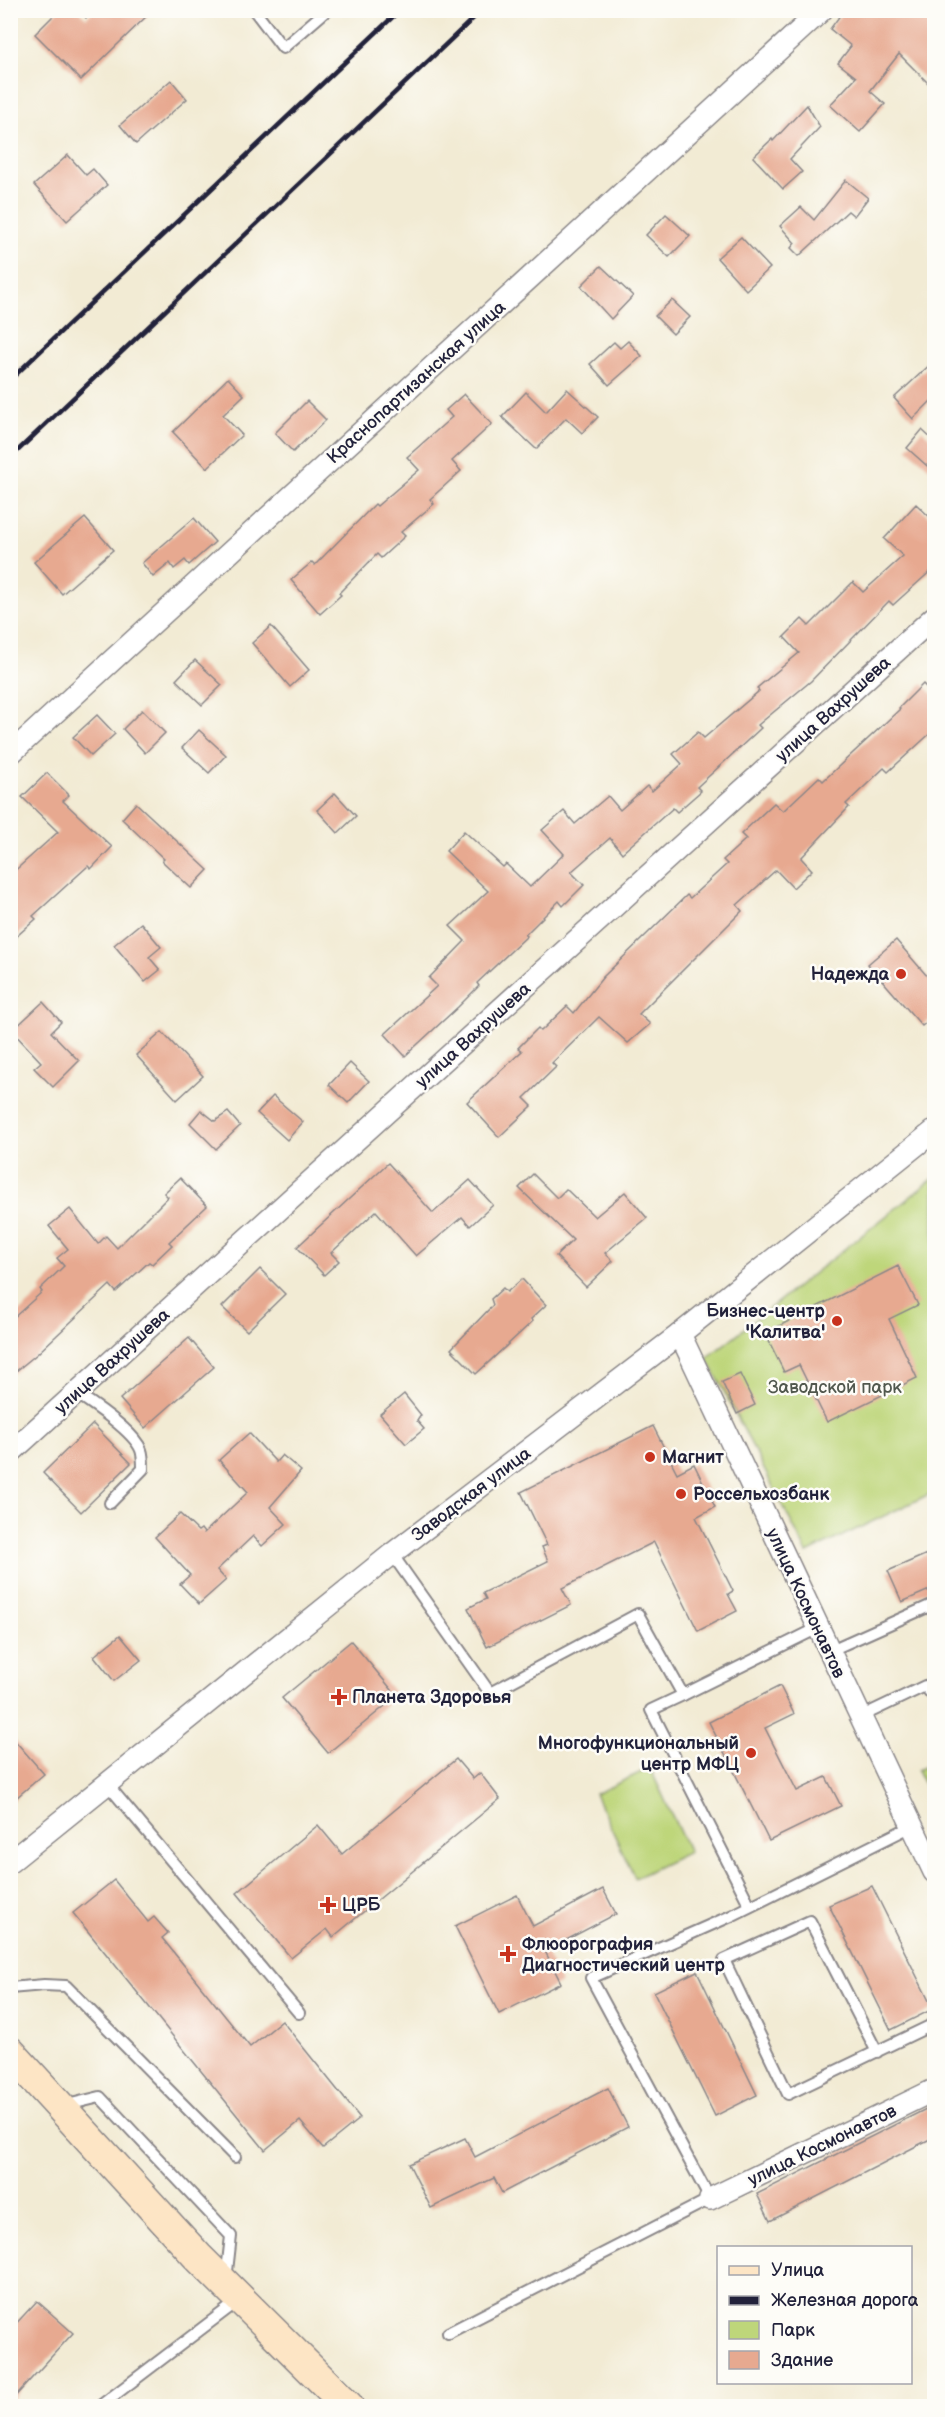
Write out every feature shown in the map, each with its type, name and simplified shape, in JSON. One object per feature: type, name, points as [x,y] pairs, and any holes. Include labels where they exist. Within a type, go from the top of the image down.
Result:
[{"type":"street","name":"Краснопартизанская улица","points":[[10,754],[822,10]]},
{"type":"street","name":"улица Вахрушева","points":[[10,1453],[934,617]]},
{"type":"street","name":"Заводская улица","points":[[10,1862],[392,1554],[680,1334],[934,1131]]},
{"type":"street","name":"улица Космонавтов","points":[[680,1334],[934,1872]]},
{"type":"street","points":[[10,2052],[198,2257],[311,2372],[348,2406]]},
{"type":"street","name":"улица Космонавтов","points":[[710,2199],[934,2090]]},
{"type":"lane","points":[[254,10],[283,48],[327,10]]},
{"type":"lane","points":[[76,1393],[100,1408],[128,1433],[141,1450],[143,1469],[110,1503]]},
{"type":"lane","points":[[392,1554],[490,1693],[638,1614],[683,1695]]},
{"type":"lane","points":[[829,1651],[934,1604]]},
{"type":"lane","points":[[750,1906],[651,1710],[818,1628]]},
{"type":"lane","points":[[860,1717],[925,1686],[934,1697]]},
{"type":"lane","points":[[108,1785],[299,2013]]},
{"type":"lane","points":[[448,2333],[710,2199],[591,1978],[750,1906],[912,1826]]},
{"type":"lane","points":[[877,2052],[810,1921],[724,1960],[788,2094],[877,2052],[934,2024]]},
{"type":"lane","points":[[10,1988],[66,1986],[235,2157]]},
{"type":"lane","points":[[100,2406],[233,2292]]},
{"type":"green space","name":"Заводской парк","points":[[934,1178],[934,1492],[807,1553],[707,1358]]},
{"type":"green space","points":[[934,1762],[934,1804],[917,1770]]},
{"type":"green space","points":[[650,1768],[689,1852],[635,1878],[595,1794]]},
{"type":"building","points":[[59,10],[79,10],[86,18],[94,10],[153,10],[81,80],[35,34]]},
{"type":"building","points":[[844,10],[934,10],[934,89],[899,54],[870,91],[885,104],[860,132],[830,105],[856,77],[838,63],[851,46],[830,29]]},
{"type":"building","points":[[171,80],[187,99],[136,144],[120,125]]},
{"type":"building","points":[[807,105],[820,127],[790,159],[802,172],[783,189],[753,157],[772,139],[773,141]]},
{"type":"building","points":[[68,155],[86,175],[93,169],[107,185],[67,221],[34,185]]},
{"type":"building","points":[[846,180],[868,198],[854,216],[848,211],[799,256],[791,248],[795,243],[780,226],[801,207],[814,220]]},
{"type":"building","points":[[666,214],[690,236],[669,257],[646,235]]},
{"type":"building","points":[[741,237],[770,268],[746,290],[717,258]]},
{"type":"building","points":[[601,266],[633,296],[611,319],[581,286]]},
{"type":"building","points":[[672,300],[690,317],[673,334],[655,316]]},
{"type":"building","points":[[628,341],[642,356],[609,385],[590,364],[614,342],[620,348]]},
{"type":"building","points":[[934,361],[934,398],[913,419],[894,398]]},
{"type":"building","points":[[228,378],[244,395],[223,415],[242,435],[207,468],[173,432]]},
{"type":"building","points":[[567,389],[598,417],[582,433],[566,418],[536,449],[502,417],[526,392],[546,412]]},
{"type":"building","points":[[464,394],[492,424],[452,461],[461,471],[430,499],[434,504],[401,532],[405,536],[381,558],[377,554],[339,593],[341,595],[320,614],[291,580],[312,562],[315,565],[375,504],[377,506],[419,470],[407,457],[452,417],[446,410]]},
{"type":"building","points":[[307,401],[326,420],[293,452],[275,433]]},
{"type":"building","points":[[922,430],[934,441],[934,472],[907,448]]},
{"type":"building","points":[[916,504],[934,521],[934,568],[893,605],[889,601],[811,681],[758,725],[761,728],[697,787],[701,791],[677,812],[673,808],[622,853],[610,838],[571,872],[584,885],[563,906],[559,901],[525,935],[527,936],[477,983],[479,986],[405,1056],[385,1034],[437,986],[429,978],[465,941],[450,926],[488,891],[446,851],[464,831],[503,867],[506,864],[530,887],[564,854],[542,830],[564,811],[575,824],[608,796],[620,810],[647,786],[652,791],[682,764],[673,754],[698,732],[704,738],[759,691],[757,688],[799,653],[784,637],[802,619],[809,626],[853,582],[863,592],[903,556],[884,539]]},
{"type":"building","points":[[85,518],[113,550],[62,594],[34,562]]},
{"type":"building","points":[[194,518],[215,542],[189,565],[185,560],[174,569],[170,563],[153,577],[142,563]]},
{"type":"building","points":[[271,626],[309,670],[290,687],[252,643]]},
{"type":"building","points":[[195,660],[222,685],[202,705],[176,680]]},
{"type":"building","points":[[923,684],[934,695],[934,730],[888,772],[884,768],[846,804],[849,807],[801,858],[812,870],[793,888],[776,870],[737,905],[742,911],[639,1014],[650,1024],[628,1043],[599,1017],[552,1063],[556,1067],[524,1098],[532,1106],[499,1137],[467,1102],[522,1051],[518,1048],[538,1028],[541,1031],[567,1006],[574,1013],[603,977],[687,895],[690,898],[727,864],[723,860],[746,839],[741,834],[774,803],[783,811],[819,777],[823,781],[900,709]]},
{"type":"building","points":[[142,710],[165,733],[145,753],[123,729]]},
{"type":"building","points":[[97,715],[115,734],[91,756],[73,737]]},
{"type":"building","points":[[199,730],[226,755],[209,773],[182,748]]},
{"type":"building","points":[[47,773],[69,795],[63,801],[112,847],[91,869],[88,866],[33,916],[36,919],[10,942],[10,875],[58,832],[22,797]]},
{"type":"building","points":[[335,793],[356,816],[338,833],[317,810]]},
{"type":"building","points":[[136,803],[208,870],[191,888],[122,819]]},
{"type":"building","points":[[141,923],[161,947],[149,957],[160,970],[145,982],[114,945]]},
{"type":"building","name":"Надежда","points":[[896,940],[934,984],[934,1016],[922,1026],[868,964]]},
{"type":"building","points":[[43,1002],[61,1022],[51,1032],[79,1061],[53,1087],[34,1068],[41,1062],[12,1031]]},
{"type":"building","points":[[162,1032],[203,1076],[177,1100],[136,1055]]},
{"type":"building","points":[[350,1063],[369,1081],[348,1103],[329,1085]]},
{"type":"building","points":[[273,1096],[303,1122],[287,1140],[257,1113]]},
{"type":"building","points":[[201,1110],[215,1121],[228,1112],[240,1126],[216,1149],[190,1123]]},
{"type":"building","points":[[388,1163],[433,1213],[470,1180],[493,1205],[470,1226],[462,1217],[416,1256],[376,1211],[331,1253],[339,1261],[324,1275],[297,1247]]},
{"type":"building","points":[[533,1174],[557,1198],[566,1189],[595,1217],[625,1192],[647,1218],[605,1253],[613,1261],[586,1287],[556,1256],[573,1240],[519,1188]]},
{"type":"building","points":[[180,1178],[207,1206],[169,1242],[172,1245],[152,1264],[149,1262],[116,1292],[110,1285],[37,1354],[10,1376],[10,1321],[42,1292],[40,1289],[64,1266],[57,1258],[68,1249],[49,1226],[70,1209],[98,1244],[106,1236],[117,1248],[168,1197],[164,1193]]},
{"type":"building","points":[[898,1266],[918,1305],[889,1319],[917,1378],[827,1422],[799,1365],[784,1372],[765,1333]]},
{"type":"building","points":[[260,1269],[285,1294],[247,1331],[222,1307]]},
{"type":"building","points":[[522,1279],[546,1305],[531,1319],[533,1321],[476,1374],[451,1349],[493,1305],[491,1299],[503,1288],[507,1292]]},
{"type":"building","points":[[189,1338],[214,1367],[145,1428],[120,1399]]},
{"type":"building","points":[[740,1374],[755,1405],[737,1414],[722,1382]]},
{"type":"building","points":[[404,1394],[421,1415],[417,1421],[424,1429],[406,1444],[380,1414]]},
{"type":"building","points":[[93,1424],[131,1463],[81,1512],[43,1473]]},
{"type":"building","points":[[653,1426],[677,1473],[694,1464],[715,1507],[696,1517],[733,1591],[728,1594],[737,1611],[698,1631],[654,1542],[562,1588],[571,1605],[487,1647],[468,1608],[486,1599],[483,1593],[548,1561],[542,1547],[547,1545],[521,1492]]},
{"type":"building","points":[[249,1433],[276,1462],[282,1455],[301,1471],[270,1507],[286,1524],[262,1546],[253,1536],[217,1570],[226,1580],[199,1604],[180,1584],[190,1575],[155,1537],[180,1514],[198,1531],[201,1529],[204,1533],[248,1492],[219,1460]]},
{"type":"building","points":[[934,1551],[934,1588],[902,1602],[888,1571]]},
{"type":"building","points":[[120,1635],[141,1660],[114,1681],[94,1656]]},
{"type":"building","name":"Планета Здоровья","points":[[351,1641],[397,1696],[328,1753],[282,1698]]},
{"type":"building","name":"Многофункциональный центр МФЦ","points":[[780,1686],[794,1714],[765,1728],[797,1791],[826,1777],[841,1806],[769,1841],[709,1722]]},
{"type":"building","points":[[10,1735],[44,1774],[10,1803]]},
{"type":"building","points":[[456,1759],[473,1779],[480,1773],[500,1799],[333,1937],[327,1929],[291,1958],[237,1893],[318,1825],[342,1854]]},
{"type":"building","points":[[114,1880],[148,1922],[154,1917],[168,1933],[162,1938],[250,2047],[282,2021],[360,2118],[323,2148],[300,2121],[265,2150],[73,1913]]},
{"type":"building","points":[[872,1886],[933,2009],[891,2030],[829,1905]]},
{"type":"building","name":"Флюорография Диагностический центр","points":[[603,1889],[616,1914],[545,1951],[561,1983],[499,2014],[455,1926],[517,1895],[533,1926]]},
{"type":"building","points":[[697,1971],[757,2095],[715,2116],[654,1992]]},
{"type":"building","points":[[608,2088],[628,2127],[502,2193],[494,2178],[431,2208],[409,2164],[465,2138],[475,2157]]},
{"type":"building","points":[[934,2105],[934,2137],[770,2221],[757,2194]]},
{"type":"building","points":[[37,2301],[73,2333],[10,2402],[10,2330]]},
{"type":"railway","points":[[10,380],[400,10]]},
{"type":"railway","points":[[10,458],[482,10]]},
{"type":"place","name":"Надежда","points":[[901,974]]},
{"type":"place","name":"Бизнес-центр 'Калитва'","points":[[837,1321]]},
{"type":"place","name":"Магнит","points":[[650,1457]]},
{"type":"place","name":"Россельхозбанк","points":[[681,1494]]},
{"type":"place","name":"Планета Здоровья","points":[[339,1697]]},
{"type":"place","name":"Многофункциональный центр МФЦ","points":[[751,1753]]},
{"type":"place","name":"ЦРБ","points":[[328,1905]]},
{"type":"place","name":"Флюорография Диагностический центр","points":[[508,1954]]}]
